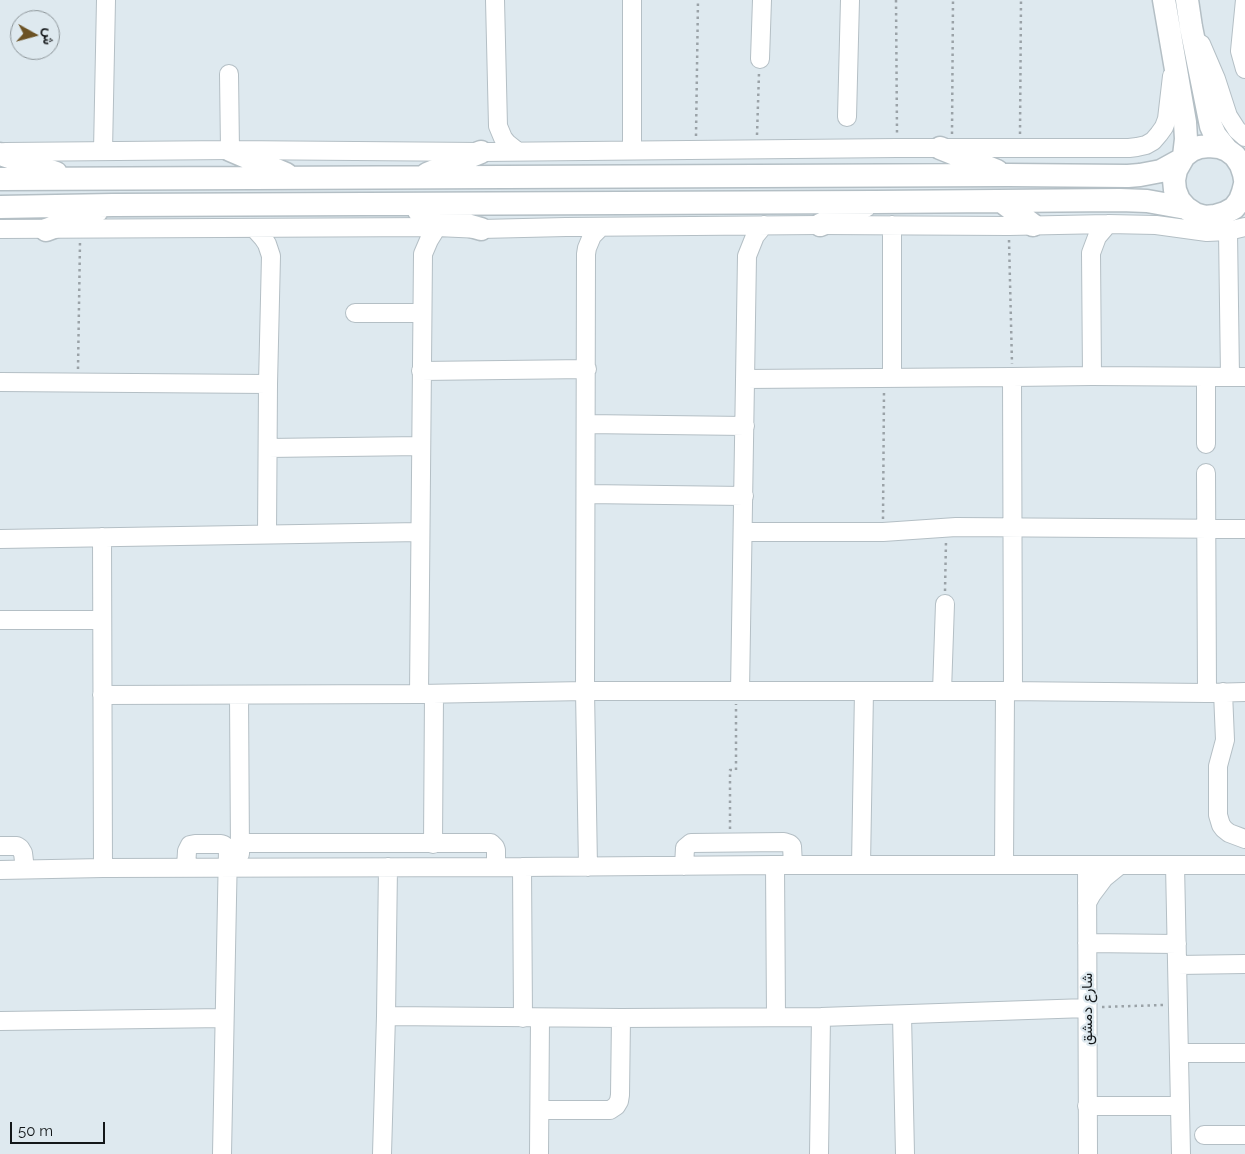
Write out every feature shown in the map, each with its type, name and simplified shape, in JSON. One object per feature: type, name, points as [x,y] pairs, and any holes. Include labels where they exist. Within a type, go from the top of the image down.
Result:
[{"type":"main road","points":[[1164,0],[1186,130],[1186,148],[1176,170],[1175,190],[1179,200],[1195,214],[1215,216],[1239,206],[1244,192],[1241,164],[1215,135],[1211,126],[1191,10]]},
{"type":"main road","points":[[0,179],[1140,175],[1161,170],[1183,158],[1192,150],[1209,146],[1219,147],[1241,164]]},
{"type":"main road","points":[[946,148],[1008,175]]},
{"type":"main road","points":[[230,150],[296,179]]},
{"type":"main road","points":[[416,178],[482,152]]},
{"type":"main road","points":[[0,153],[73,179]]},
{"type":"main road","points":[[0,207],[1134,200],[1186,208]]},
{"type":"main road","points":[[820,225],[875,202]]},
{"type":"main road","points":[[1001,202],[1033,225]]},
{"type":"main road","points":[[394,204],[481,229]]},
{"type":"main road","points":[[46,230],[113,205]]},
{"type":"street","points":[[103,151],[106,0]]},
{"type":"street","points":[[495,0],[497,120],[503,138],[517,151]]},
{"type":"street","points":[[632,0],[632,150]]},
{"type":"street","points":[[760,59],[762,0]]},
{"type":"street","points":[[848,117],[850,0]]},
{"type":"street","points":[[1245,0],[1240,51],[1245,69]]},
{"type":"street","points":[[0,153],[230,150],[482,152],[1137,148],[1153,140],[1164,127],[1167,119],[1174,58]]},
{"type":"street","points":[[229,74],[230,150]]},
{"type":"street","points":[[482,152],[493,134],[497,120]]},
{"type":"street","points":[[0,230],[80,228],[481,229],[764,225],[1009,226],[1108,224],[1156,225],[1207,232],[1228,231],[1245,227]]},
{"type":"street","points":[[1092,376],[1091,252],[1097,237],[1108,224]]},
{"type":"street","points":[[738,691],[744,496],[747,256],[755,236],[764,225]]},
{"type":"street","points":[[888,378],[892,225]]},
{"type":"street","points":[[1072,225],[1091,252]]},
{"type":"street","points":[[726,226],[736,236],[747,256]]},
{"type":"street","points":[[566,227],[572,231],[586,254]]},
{"type":"street","points":[[588,867],[585,691],[586,254],[592,236],[601,227]]},
{"type":"street","points":[[254,228],[264,238],[271,256],[268,384],[268,534]]},
{"type":"street","points":[[271,256],[278,241],[288,228]]},
{"type":"street","points":[[411,228],[423,254],[420,532],[433,844]]},
{"type":"street","points":[[423,254],[437,228]]},
{"type":"street","points":[[745,379],[1092,376],[1237,377],[1228,231]]},
{"type":"street","points":[[355,313],[422,313]]},
{"type":"street","points":[[421,371],[586,369]]},
{"type":"street","points":[[1206,377],[1206,444]]},
{"type":"street","points":[[1004,864],[1012,528],[1012,378]]},
{"type":"street","points":[[0,382],[268,384]]},
{"type":"street","points":[[586,424],[745,426]]},
{"type":"street","points":[[268,448],[421,446]]},
{"type":"street","points":[[1206,473],[1215,692],[1225,740],[1218,766],[1218,815],[1224,829],[1233,835],[1245,839]]},
{"type":"street","points":[[586,494],[744,496]]},
{"type":"street","points":[[743,532],[883,532],[947,527],[1245,528]]},
{"type":"street","points":[[0,539],[420,532]]},
{"type":"street","points":[[102,537],[103,868]]},
{"type":"street","points":[[942,690],[945,604]]},
{"type":"street","points":[[0,620],[102,620]]},
{"type":"street","points":[[102,696],[864,690],[1245,692]]},
{"type":"street","points":[[861,865],[864,690]]},
{"type":"street","points":[[222,1154],[224,1018],[234,868],[240,843],[239,695]]},
{"type":"street","points":[[684,866],[685,848],[691,843],[730,842],[787,842],[792,846],[793,865]]},
{"type":"street","points":[[186,868],[187,851],[190,845],[218,843],[228,849],[234,868]]},
{"type":"street","points":[[240,843],[491,843],[496,850],[496,867]]},
{"type":"street","points":[[362,867],[363,844]]},
{"type":"street","points":[[0,846],[18,846],[23,853],[25,870]]},
{"type":"street","points":[[0,870],[1004,864],[1245,865]]},
{"type":"street","points":[[1175,864],[1181,1154]]},
{"type":"street","points":[[775,865],[776,1017]]},
{"type":"street","points":[[1052,865],[1074,880],[1087,903]]},
{"type":"street","name":"شارع دمشق","points":[[1087,865],[1088,1154]]},
{"type":"street","points":[[1087,903],[1104,878],[1120,865]]},
{"type":"street","points":[[382,1154],[388,867]]},
{"type":"street","points":[[522,867],[522,1018]]},
{"type":"street","points":[[1087,943],[1177,944]]},
{"type":"street","points":[[1178,965],[1245,964]]},
{"type":"street","points":[[386,1016],[522,1018],[821,1017],[1087,1008]]},
{"type":"street","points":[[902,1015],[905,1154]]},
{"type":"street","points":[[819,1154],[821,1017]]},
{"type":"street","points":[[0,1020],[224,1018]]},
{"type":"street","points":[[539,1154],[540,1018]]},
{"type":"street","points":[[540,1110],[610,1110],[616,1106],[620,1095],[621,1018]]},
{"type":"street","points":[[1180,1053],[1245,1053]]},
{"type":"street","points":[[1087,1106],[1180,1106]]},
{"type":"street","points":[[1204,1135],[1245,1135]]},
{"type":"path","points":[[695,150],[698,0]]},
{"type":"path","points":[[896,0],[897,148]]},
{"type":"path","points":[[946,148],[953,0]]},
{"type":"path","points":[[1020,148],[1021,0]]},
{"type":"path","points":[[756,149],[760,59]]},
{"type":"path","points":[[1009,226],[1012,378]]},
{"type":"path","points":[[78,382],[80,228]]},
{"type":"path","points":[[883,532],[888,378]]},
{"type":"path","points":[[945,604],[947,527]]},
{"type":"path","points":[[730,842],[730,770],[736,770],[738,691]]},
{"type":"path","points":[[1087,1008],[1178,1005]]}]
